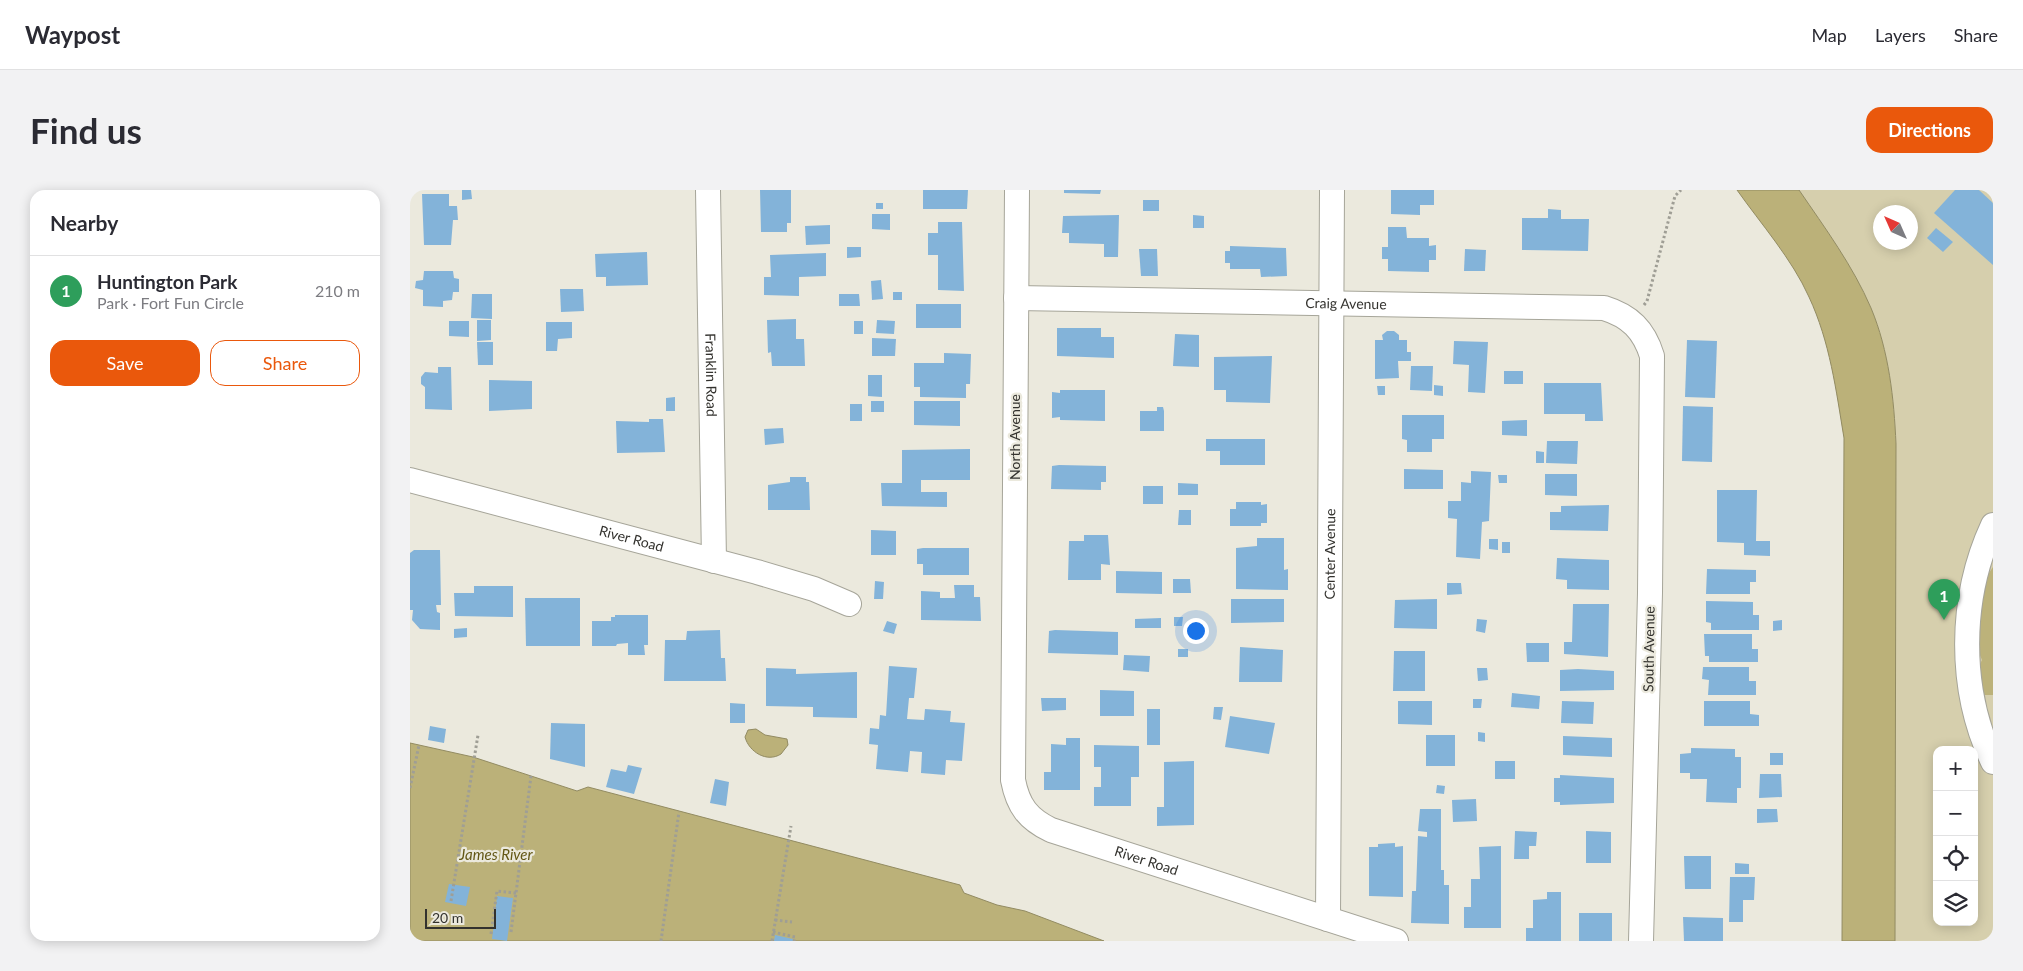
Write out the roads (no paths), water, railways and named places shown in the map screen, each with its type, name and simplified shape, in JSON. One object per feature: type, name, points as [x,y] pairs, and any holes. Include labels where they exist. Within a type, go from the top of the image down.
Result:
[{"type":"street","name":"Franklin Road","points":[[708,190],[714,561]]},
{"type":"street","name":"North Avenue","points":[[1014,685],[1017,190]]},
{"type":"street","name":"Center Avenue","points":[[1328,919],[1332,190]]},
{"type":"street","name":"Craig Avenue","points":[[1016,298],[1604,308],[1622,314],[1632,321],[1646,339],[1652,356]]},
{"type":"street","name":"South Avenue","points":[[1641,941],[1650,593],[1652,356]]},
{"type":"street","name":"River Road","points":[[410,480],[814,589],[849,604]]},
{"type":"street","points":[[1993,525],[1978,563],[1968,616],[1969,675],[1972,701],[1979,727],[1993,762]]},
{"type":"street","name":"River Road","points":[[1014,685],[1013,780],[1020,804],[1036,823],[1052,830],[1396,941]]},
{"type":"water","points":[[1737,190],[1799,190],[1838,248],[1864,292],[1877,324],[1890,375],[1896,444],[1895,941],[1842,941],[1844,438],[1831,366],[1822,331],[1802,283],[1785,255]]},
{"type":"water","points":[[756,729],[765,735],[787,739],[788,745],[781,754],[776,756],[765,757],[759,754],[750,747],[745,737],[748,730]]},
{"type":"water","name":"James River","points":[[410,743],[473,757],[577,791],[588,787],[960,885],[964,893],[997,905],[1025,911],[1104,941],[410,941]]},
{"type":"place","name":"Huntington Park","points":[[1944,620]]}]
